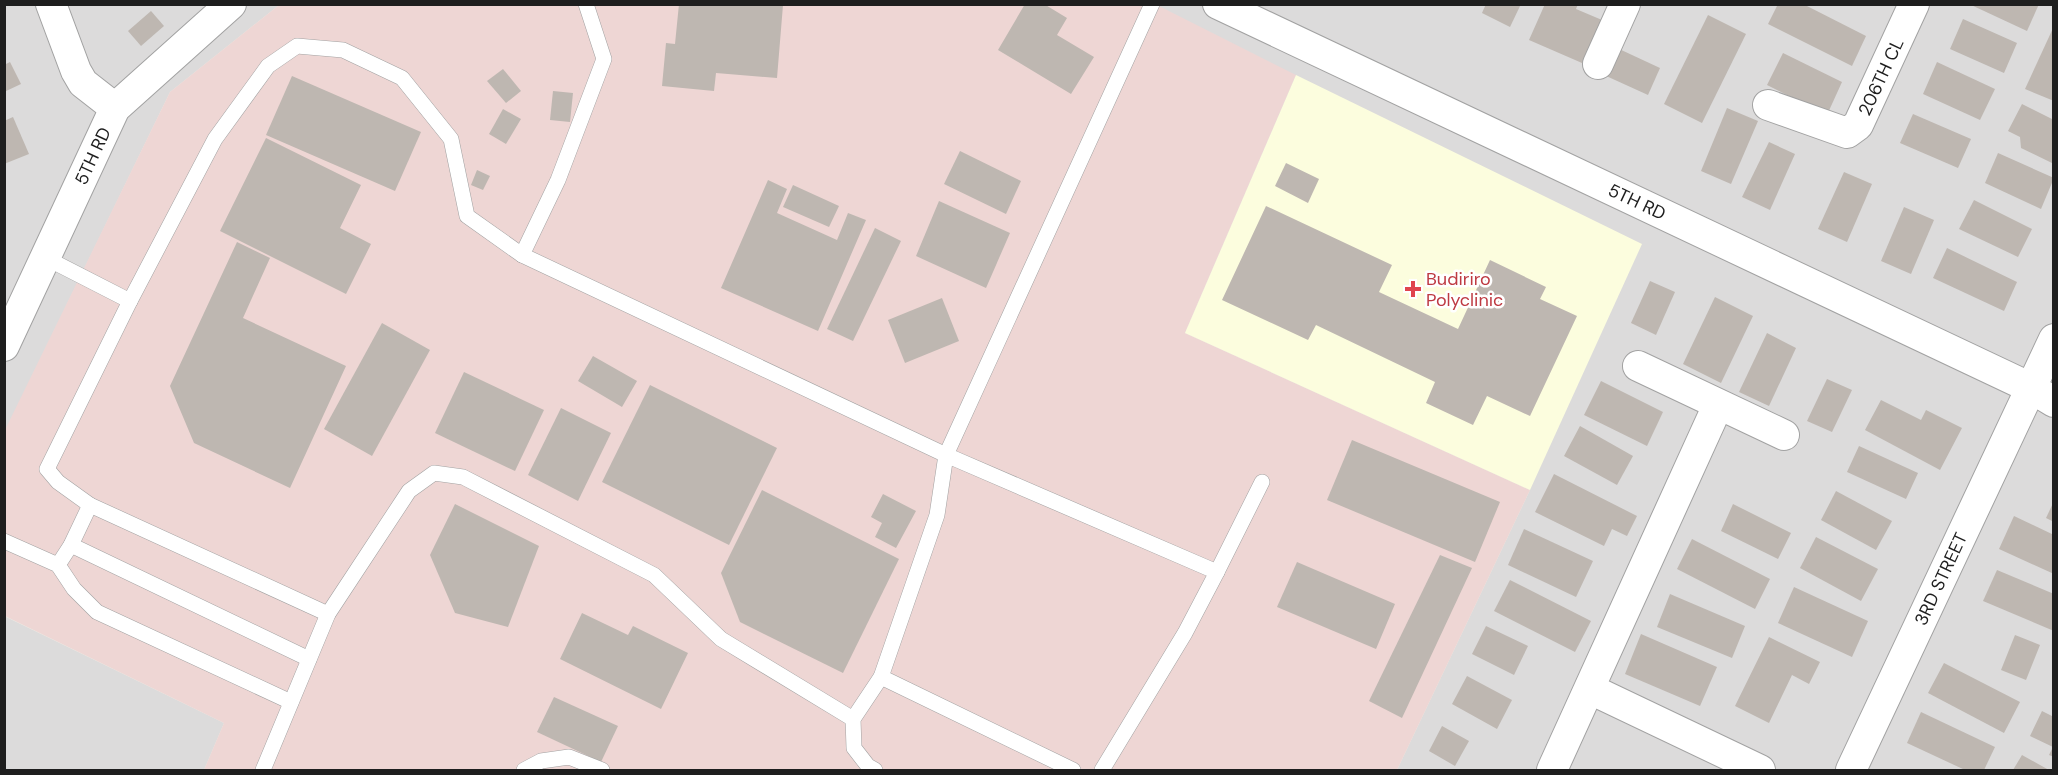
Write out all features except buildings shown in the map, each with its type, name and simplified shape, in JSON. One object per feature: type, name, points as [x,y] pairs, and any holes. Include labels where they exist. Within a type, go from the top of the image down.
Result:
[{"type":"street","points":[[51,4],[75,71],[83,83],[115,108]]},
{"type":"street","name":"5TH RD","points":[[4,346],[115,108],[231,4]]},
{"type":"street","name":"5TH RD","points":[[1218,4],[2042,395]]},
{"type":"street","points":[[1598,64],[1625,4]]},
{"type":"street","name":"206TH CL","points":[[1768,105],[1848,134],[1858,125],[1914,4]]},
{"type":"street","name":"3RD STREET","points":[[1851,771],[2042,395],[2054,339]]},
{"type":"street","points":[[1638,366],[1784,435]]},
{"type":"street","points":[[1552,771],[1718,405]]},
{"type":"street","points":[[1590,689],[1760,771]]},
{"type":"lane","points":[[522,255],[558,180],[604,59],[586,4]]},
{"type":"lane","points":[[875,771],[854,748],[853,719],[881,677],[937,515],[946,455],[1152,4]]},
{"type":"lane","points":[[328,614],[90,505],[58,482],[47,470],[130,301],[214,139],[268,66],[297,46],[343,50],[402,78],[451,139],[467,216],[522,255],[946,455],[1217,572]]},
{"type":"lane","points":[[46,258],[130,301]]},
{"type":"lane","points":[[263,771],[328,614],[409,491],[434,473],[462,477],[654,575],[721,639],[853,719]]},
{"type":"lane","points":[[1102,771],[1185,633],[1262,482]]},
{"type":"lane","points":[[58,565],[71,545],[90,505]]},
{"type":"lane","points":[[4,541],[58,565],[74,590],[97,612],[291,702]]},
{"type":"lane","points":[[71,545],[309,659]]},
{"type":"lane","points":[[881,677],[1073,771]]},
{"type":"lane","points":[[524,771],[541,761],[569,757],[602,771]]},
{"type":"shaded area","points":[[1155,4],[1296,75],[1185,333],[1530,490],[1397,770],[204,770],[224,723],[5,616],[4,432],[170,92],[279,5]]},
{"type":"shaded area","points":[[5,5],[279,5],[170,92],[5,432]]},
{"type":"shaded area","points":[[1155,5],[2053,5],[2053,770],[1397,770],[1530,490],[1185,333],[1295,76]]},
{"type":"shaded area","name":"Budiriro Polyclinic","points":[[1296,75],[1642,244],[1530,490],[1185,333]]},
{"type":"shaded area","points":[[4,616],[224,723],[204,770],[5,770]]},
{"type":"place","name":"Budiriro Polyclinic","points":[[1413,289]]}]
